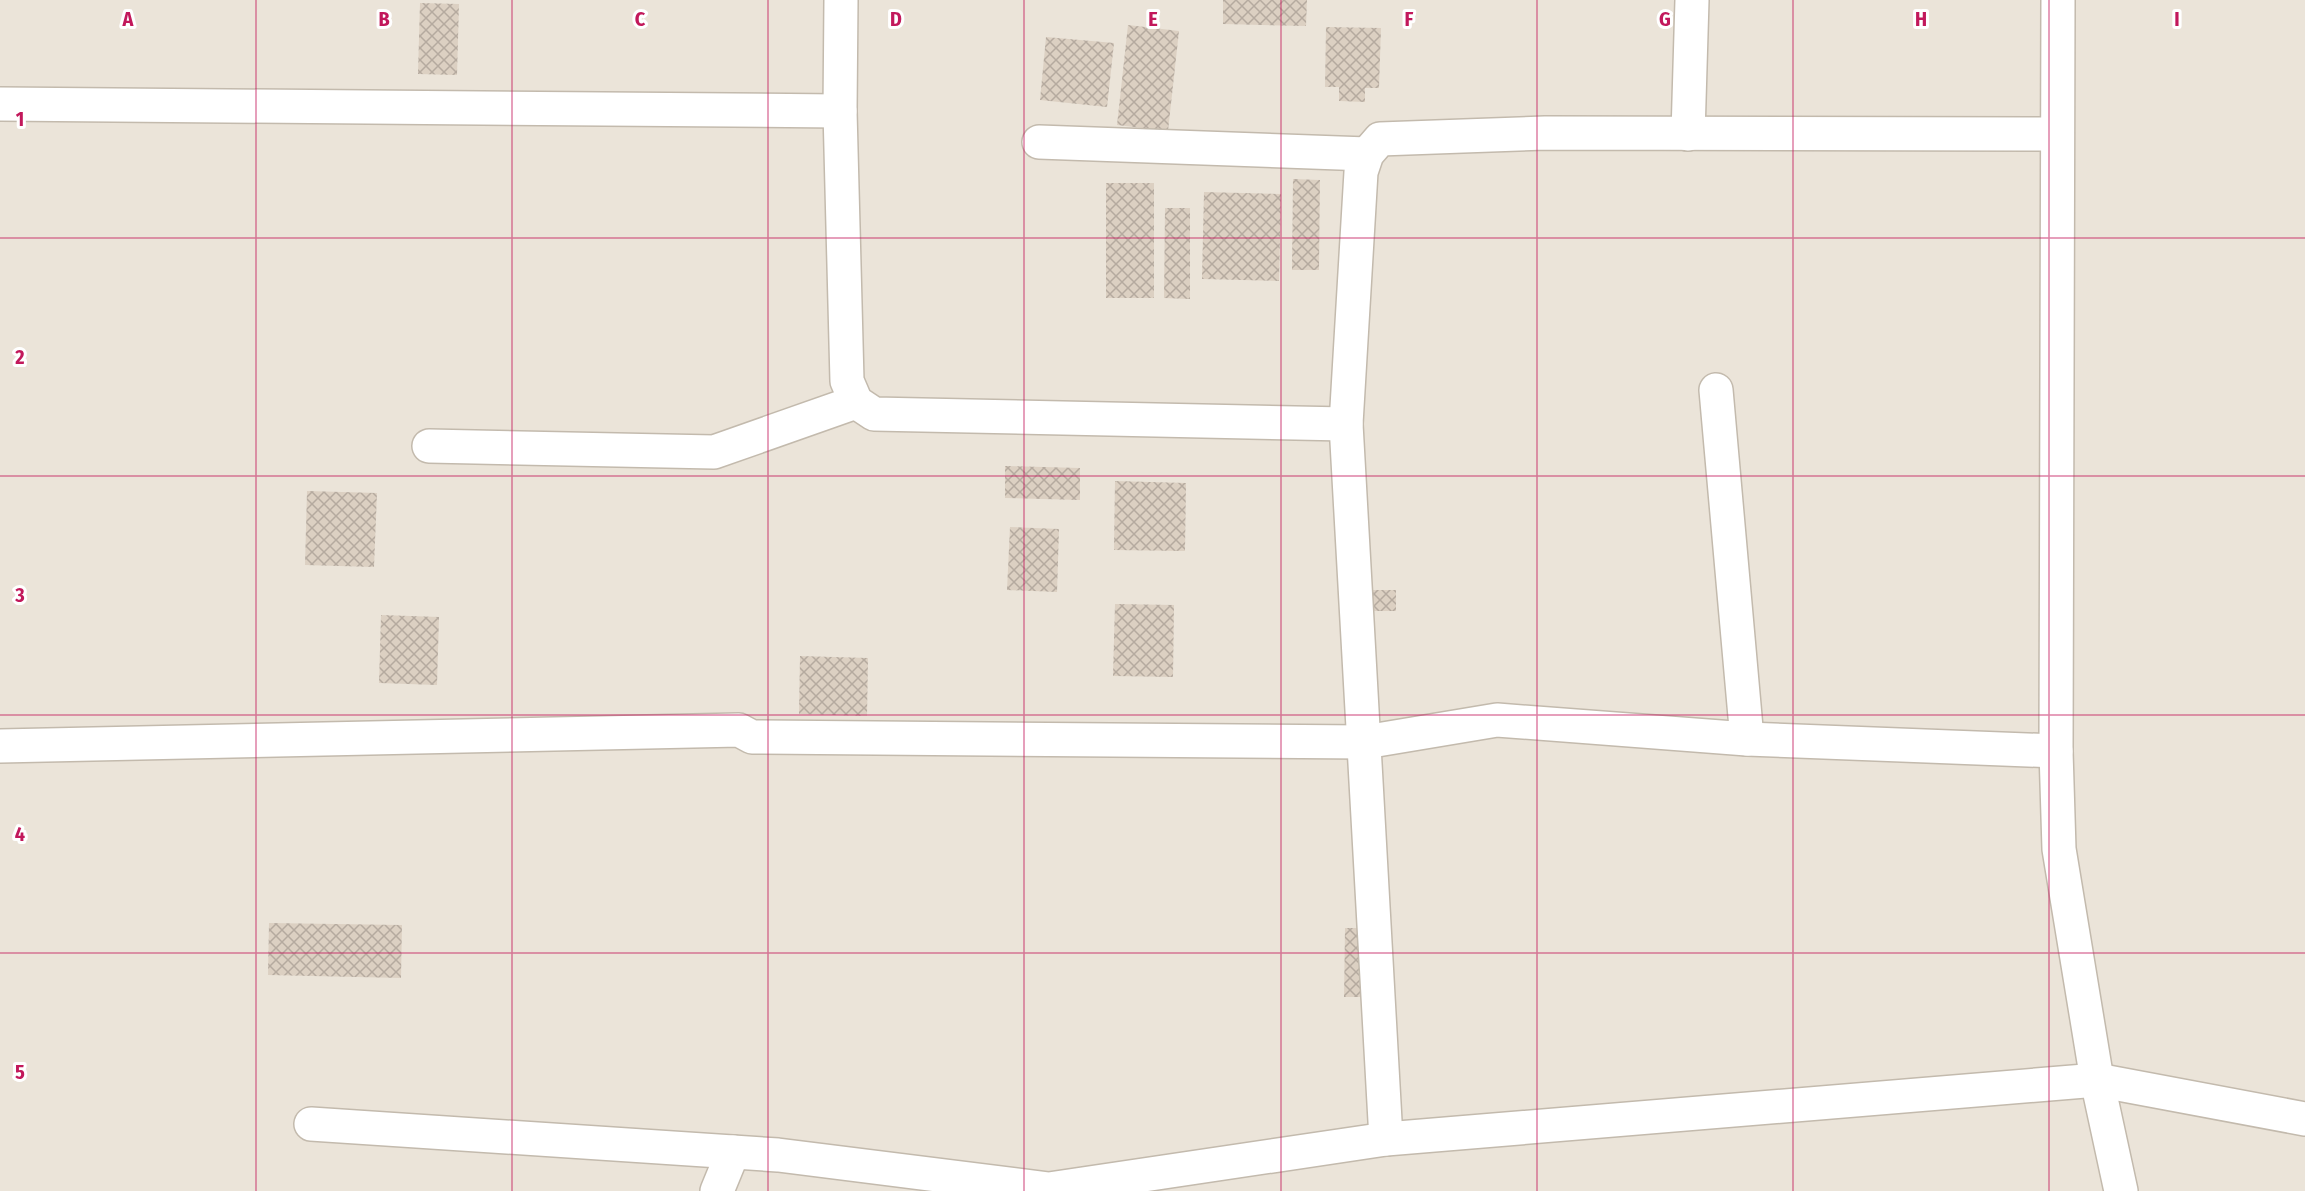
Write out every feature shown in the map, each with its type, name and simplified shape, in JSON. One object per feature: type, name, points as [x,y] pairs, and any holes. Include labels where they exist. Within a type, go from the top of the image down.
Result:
[{"type":"street","points":[[841,0],[840,111],[847,381],[856,402],[874,414],[1346,424]]},
{"type":"street","points":[[1688,134],[1692,0]]},
{"type":"street","points":[[2058,0],[2056,751],[2059,849],[2097,1080],[2121,1191]]},
{"type":"street","points":[[0,104],[840,111]]},
{"type":"street","points":[[1386,1139],[1346,424],[1361,172],[1367,154],[1380,139],[1545,133],[2057,134]]},
{"type":"street","points":[[1039,142],[1367,154]]},
{"type":"street","points":[[1716,390],[1748,739]]},
{"type":"street","points":[[429,446],[714,452],[856,402]]},
{"type":"street","points":[[0,746],[739,730],[752,736],[1365,742],[1497,720],[1748,739],[2056,751]]},
{"type":"street","points":[[311,1124],[778,1155],[1049,1190],[1386,1139],[2097,1080],[2305,1119]]},
{"type":"street","points":[[717,1191],[733,1152]]},
{"type":"shaded area","points":[[0,0],[2305,0],[2305,1191],[0,1191]]},
{"type":"building","points":[[1223,0],[1307,0],[1306,26],[1223,24]]},
{"type":"building","points":[[420,3],[459,4],[457,75],[418,74]]},
{"type":"building","points":[[1128,25],[1179,31],[1168,131],[1117,125]]},
{"type":"building","points":[[1326,27],[1381,28],[1379,88],[1365,88],[1365,102],[1339,101],[1339,87],[1325,87]]},
{"type":"building","points":[[1046,37],[1114,43],[1107,107],[1040,100]]},
{"type":"building","points":[[1293,179],[1320,180],[1319,270],[1292,270]]},
{"type":"building","points":[[1106,183],[1154,183],[1154,298],[1106,298]]},
{"type":"building","points":[[1204,192],[1281,194],[1279,281],[1202,279]]},
{"type":"building","points":[[1165,208],[1190,208],[1190,299],[1164,298]]},
{"type":"building","points":[[1005,466],[1080,468],[1080,500],[1005,498]]},
{"type":"building","points":[[1115,481],[1186,483],[1185,551],[1114,550]]},
{"type":"building","points":[[307,491],[377,493],[374,567],[305,565]]},
{"type":"building","points":[[1010,527],[1059,529],[1057,592],[1007,590]]},
{"type":"building","points":[[1370,590],[1396,590],[1396,611],[1369,611]]},
{"type":"building","points":[[1115,604],[1174,605],[1173,677],[1113,676]]},
{"type":"building","points":[[381,615],[439,617],[437,685],[379,683]]},
{"type":"building","points":[[800,656],[868,658],[867,716],[799,714]]},
{"type":"building","points":[[269,923],[402,925],[401,978],[268,975]]},
{"type":"building","points":[[1345,928],[1370,928],[1369,997],[1344,997]]}]
